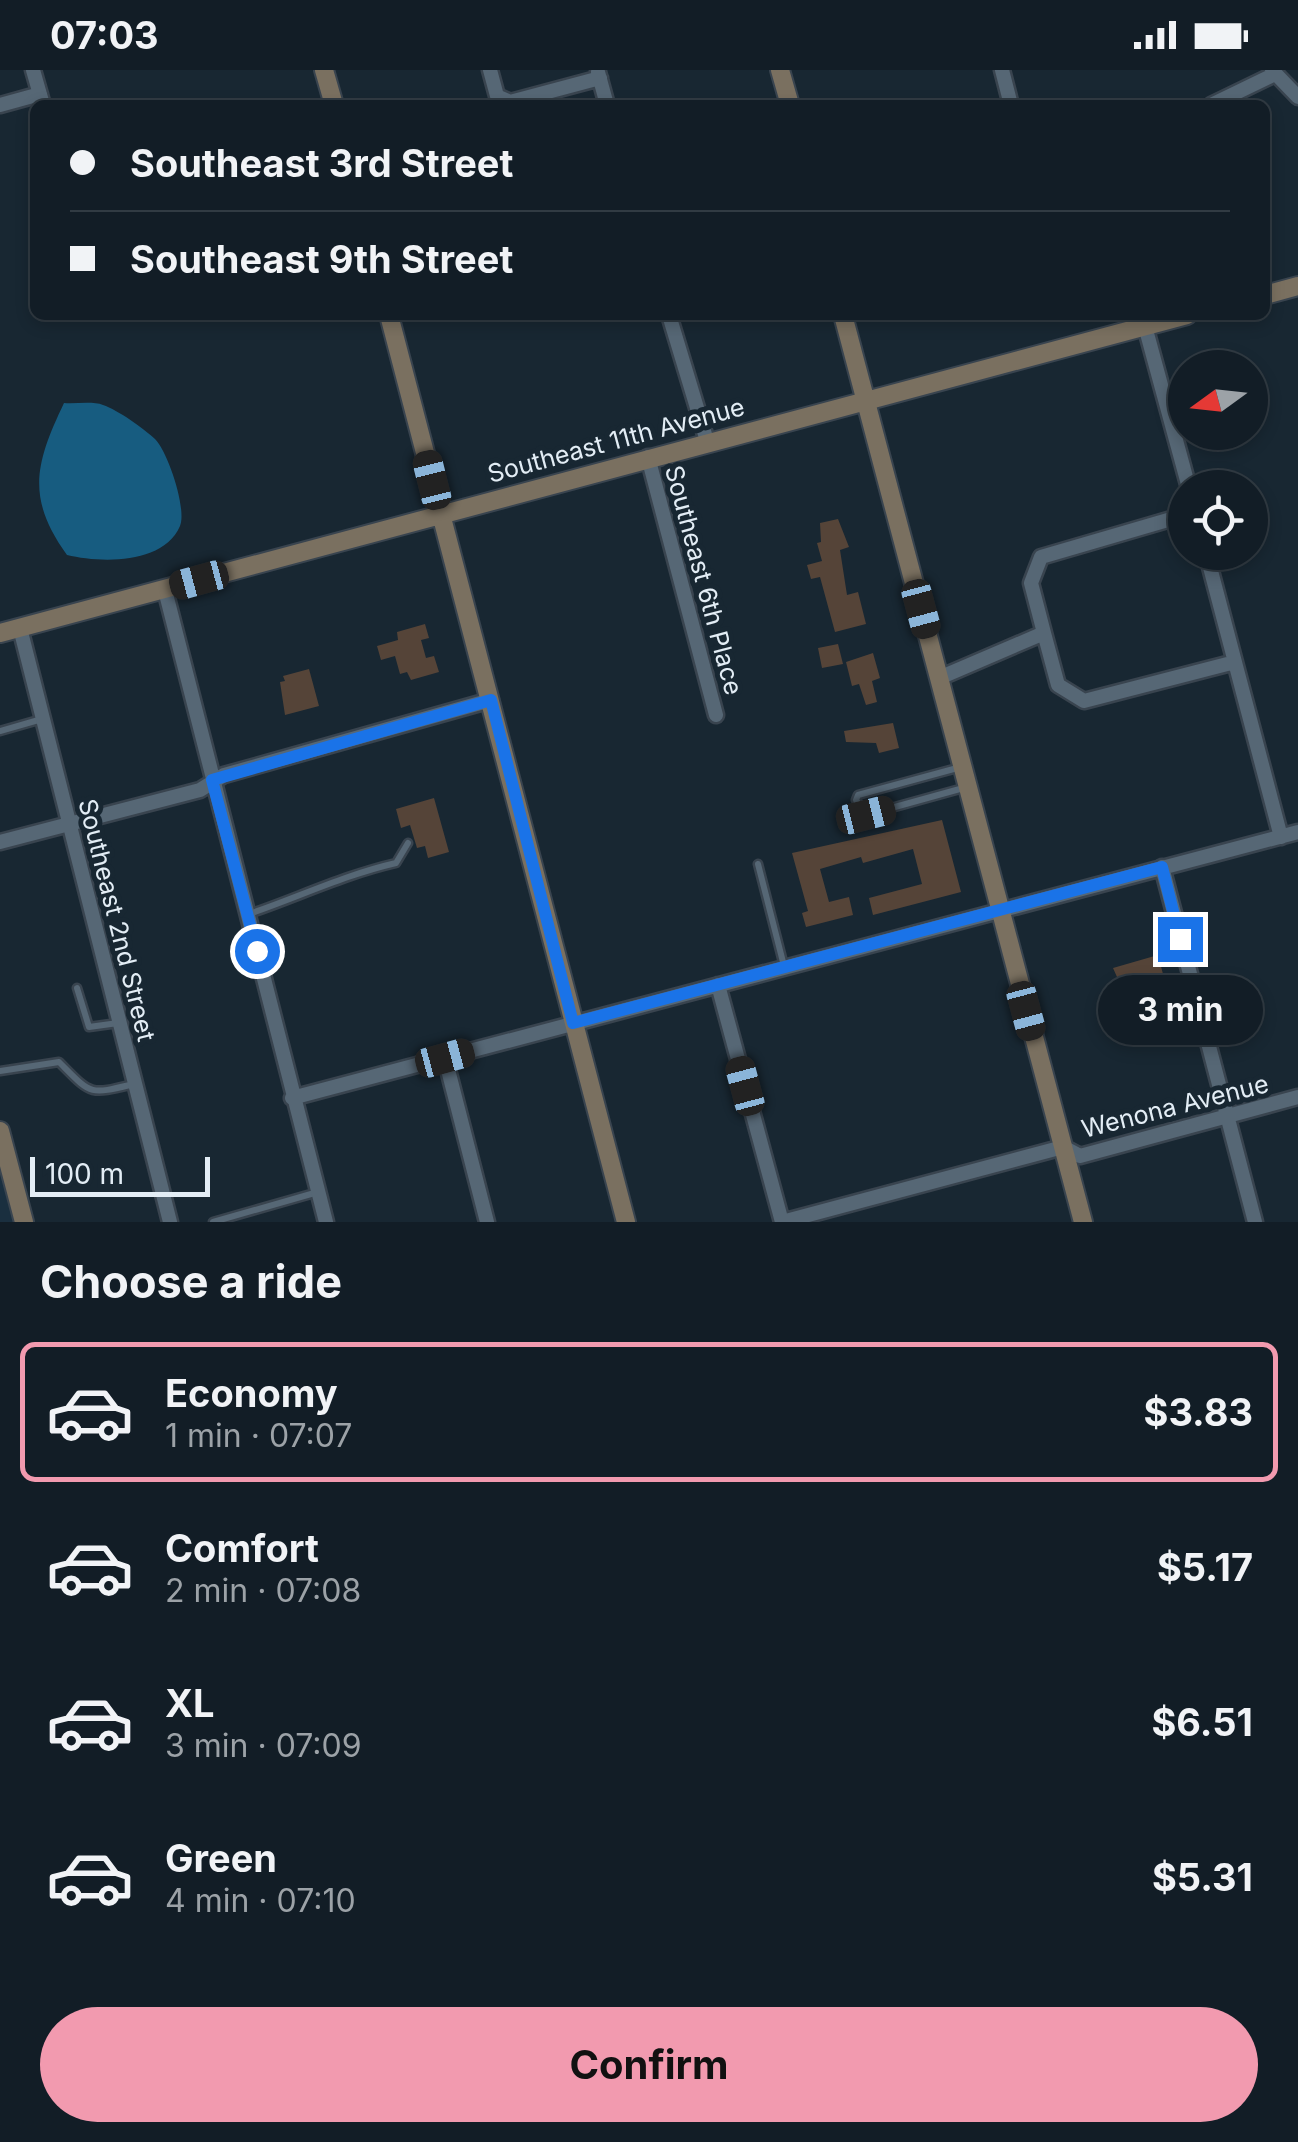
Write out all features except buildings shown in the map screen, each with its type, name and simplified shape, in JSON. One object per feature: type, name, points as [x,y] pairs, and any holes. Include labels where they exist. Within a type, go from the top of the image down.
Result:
[{"type":"street","points":[[34,70],[41,100]]},
{"type":"street","points":[[324,70],[333,100]]},
{"type":"street","points":[[490,70],[497,96],[506,100]]},
{"type":"street","points":[[780,70],[789,100]]},
{"type":"street","points":[[1002,70],[1010,100]]},
{"type":"street","points":[[1221,100],[1273,73],[1298,97]]},
{"type":"street","points":[[516,100],[599,74],[606,100]]},
{"type":"street","points":[[0,105],[30,101]]},
{"type":"street","points":[[1270,293],[1298,286]]},
{"type":"street","points":[[391,320],[626,1222]]},
{"type":"street","points":[[671,320],[707,441]]},
{"type":"street","points":[[845,320],[1082,1222]]},
{"type":"street","points":[[1144,320],[1184,470]]},
{"type":"street","name":"Southeast 11th Avenue","points":[[0,633],[707,441],[866,402],[1144,320]]},
{"type":"street","name":"Southeast 6th Place","points":[[648,457],[716,716]]},
{"type":"street","points":[[1168,521],[1041,557],[1031,583],[1058,686],[1084,701],[1235,662]]},
{"type":"street","points":[[1211,570],[1281,837]]},
{"type":"street","points":[[164,590],[326,1222]]},
{"type":"street","name":"Southeast 2nd Street","points":[[20,628],[170,1222]]},
{"type":"street","points":[[939,678],[1044,633]]},
{"type":"street","points":[[0,842],[200,790],[212,780],[491,700]]},
{"type":"street","points":[[292,1098],[1298,832]]},
{"type":"street","points":[[1162,867],[1255,1222]]},
{"type":"street","points":[[718,985],[782,1222]]},
{"type":"street","points":[[445,1058],[486,1222]]},
{"type":"street","name":"Wenona Avenue","points":[[782,1222],[1063,1147],[1080,1156],[1298,1097]]},
{"type":"street","points":[[0,1131],[24,1222]]},
{"type":"lane","points":[[0,731],[43,719]]},
{"type":"lane","points":[[962,767],[858,795],[856,800],[866,815],[968,787]]},
{"type":"lane","points":[[248,915],[302,896],[323,883],[396,862],[408,843]]},
{"type":"lane","points":[[758,864],[784,967]]},
{"type":"lane","points":[[77,988],[89,1026],[120,1022]]},
{"type":"lane","points":[[0,1070],[59,1062],[86,1091],[100,1094],[135,1084]]},
{"type":"lane","points":[[213,1222],[318,1192]]},
{"type":"shaded area","points":[[0,1158],[17,1222],[0,1222]]},
{"type":"water","points":[[64,403],[109,407],[160,446],[175,481],[181,518],[172,539],[160,548],[113,560],[67,555],[45,516],[39,480],[46,444]]},
{"type":"route","points":[[257,951],[212,780],[491,700],[573,1023],[1162,867],[1180,939]]}]
